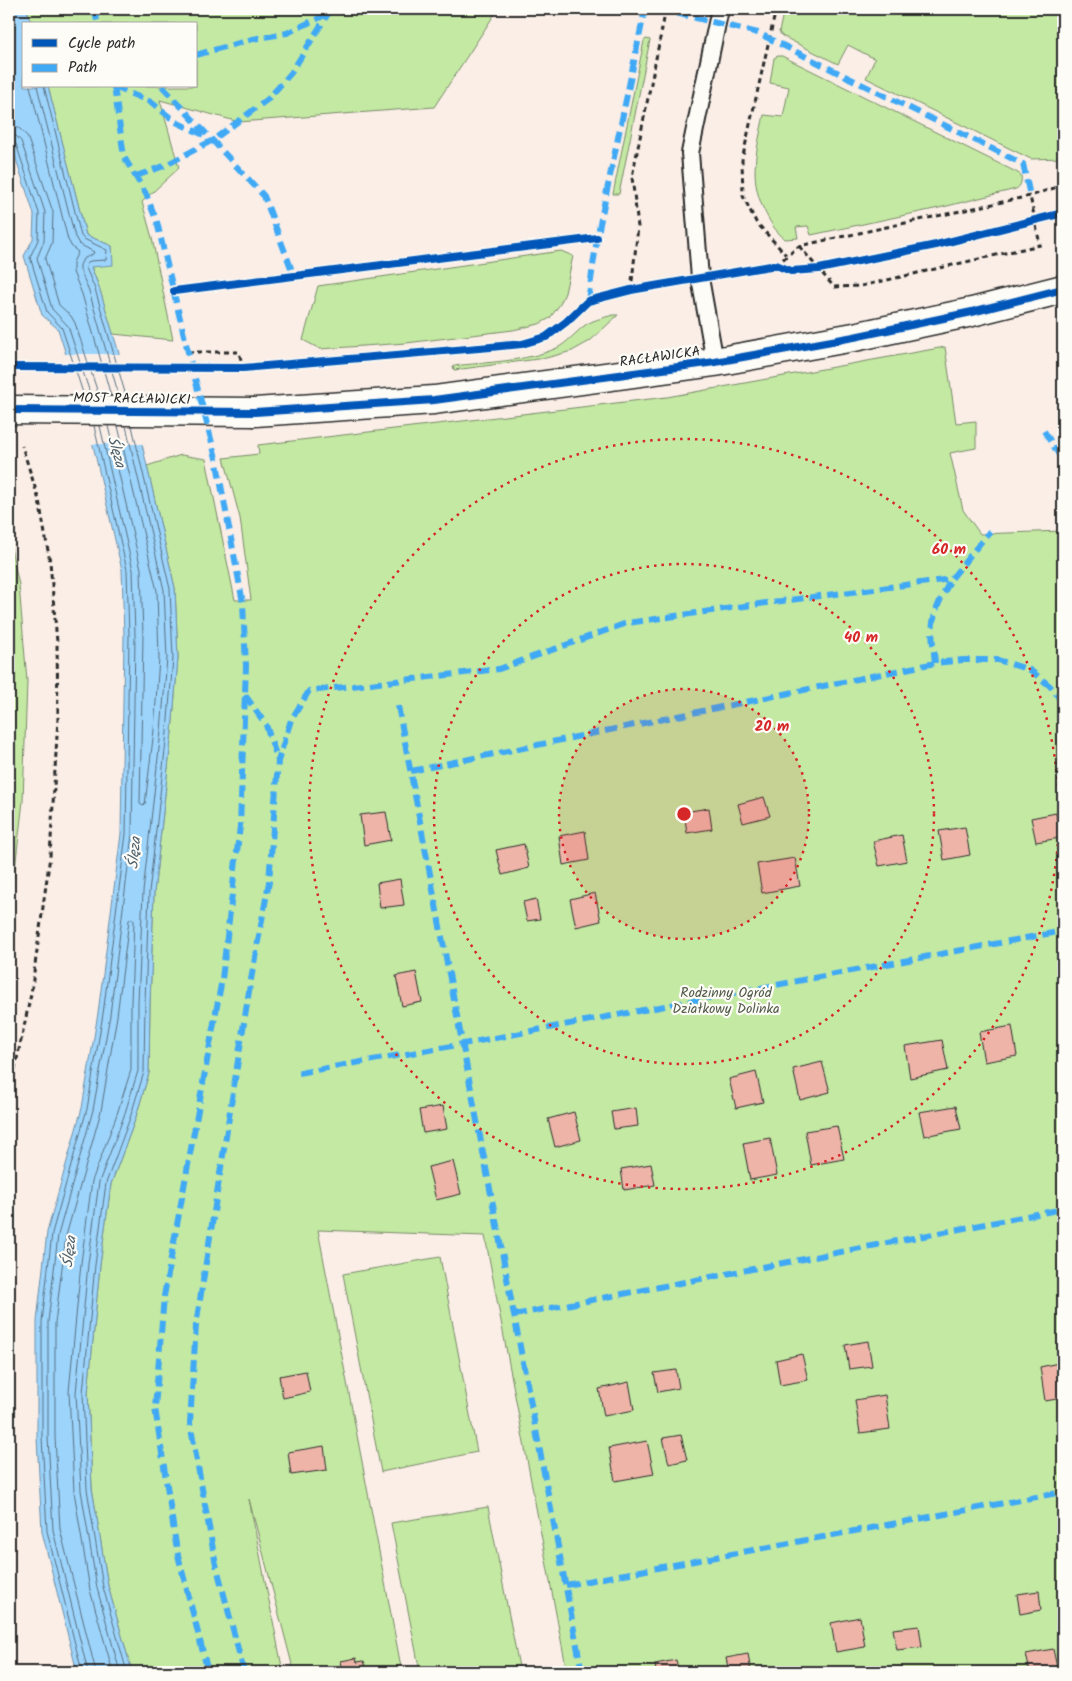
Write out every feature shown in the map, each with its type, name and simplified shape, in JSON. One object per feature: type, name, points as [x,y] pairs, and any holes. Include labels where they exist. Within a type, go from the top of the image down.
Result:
[{"type":"street","name":"RACŁAWICKA","points":[[255,412],[434,400],[715,362],[906,326],[972,312],[1063,289]]},
{"type":"street","name":"MOST RACŁAWICKI","points":[[9,410],[255,412]]},
{"type":"lane","points":[[715,362],[700,278],[690,153],[720,9]]},
{"type":"path","points":[[631,290],[638,227],[632,177],[666,9]]},
{"type":"path","points":[[776,9],[742,160],[743,196],[756,222],[786,256]]},
{"type":"path","points":[[780,266],[786,256],[798,246],[1030,196],[1063,185]]},
{"type":"path","points":[[798,246],[834,287],[861,286],[1040,245],[1030,196]]},
{"type":"path","points":[[1025,222],[1044,218]]},
{"type":"path","points":[[810,270],[829,267]]},
{"type":"path","points":[[188,352],[239,352],[243,368]]},
{"type":"path","points":[[9,1096],[31,994],[50,856],[58,718],[57,642],[50,562],[39,500],[22,445]]},
{"type":"green space","points":[[27,9],[498,9],[434,107],[239,122],[160,100],[179,168],[142,202],[152,238],[173,340],[113,334],[91,266],[112,255],[112,246],[86,235],[49,88],[198,88],[198,22],[30,22]]},
{"type":"green space","points":[[800,9],[1063,9],[1063,158],[1031,159],[866,78],[875,59],[848,45],[838,64],[782,36],[779,32],[783,13],[799,15]]},
{"type":"green space","points":[[646,39],[650,40],[619,194],[613,194],[644,41]]},
{"type":"green space","points":[[782,56],[1016,172],[1021,175],[1020,185],[1016,189],[939,208],[811,235],[808,226],[796,227],[798,238],[785,239],[778,233],[764,210],[756,186],[755,174],[755,163],[764,115],[783,117],[789,87],[770,83],[774,58]]},
{"type":"green space","points":[[561,251],[573,256],[565,293],[550,318],[539,324],[513,330],[406,343],[320,349],[303,340],[318,286]]},
{"type":"green space","points":[[618,315],[590,341],[572,351],[546,358],[454,370],[453,366],[506,361],[545,353],[561,346],[587,324]]},
{"type":"green space","name":"Rodzinny Ogród Działkowy Dolinka","points":[[945,347],[956,423],[976,421],[976,448],[950,453],[963,510],[980,534],[1063,531],[1063,1672],[567,1672],[485,1236],[318,1230],[402,1672],[294,1672],[249,1499],[283,1672],[132,1672],[108,1586],[92,1488],[88,1393],[100,1265],[111,1184],[135,1120],[149,1073],[154,893],[172,732],[178,658],[175,588],[147,466],[181,455],[206,459],[235,600],[251,600],[240,518],[224,458],[259,454],[258,445],[667,397]]},
{"type":"green space","points":[[9,539],[19,585],[27,681],[23,801],[9,920]]},
{"type":"green space","points":[[440,1257],[477,1452],[381,1472],[343,1274]]},
{"type":"green space","points":[[488,1507],[520,1672],[420,1672],[391,1523]]},
{"type":"water","name":"Ślęza","points":[[9,9],[27,9],[30,22],[22,22],[22,88],[49,88],[86,235],[112,246],[113,265],[91,267],[99,287],[128,383],[175,588],[178,658],[172,732],[154,893],[149,1073],[135,1120],[111,1184],[100,1265],[88,1393],[92,1488],[108,1586],[132,1672],[77,1672],[42,1532],[37,1438],[37,1321],[47,1232],[82,1108],[98,1013],[121,834],[124,636],[122,570],[89,428],[58,329],[42,315],[24,256],[33,239],[34,214],[9,138]]},
{"type":"pier","points":[[63,354],[122,354],[144,444],[90,444]]},
{"type":"building","points":[[764,797],[770,816],[743,823],[738,804]]},
{"type":"building","points":[[709,808],[712,829],[687,833],[684,812]]},
{"type":"building","points":[[386,812],[391,840],[364,845],[360,815]]},
{"type":"building","points":[[1056,813],[1060,838],[1036,842],[1031,818]]},
{"type":"building","points":[[965,827],[970,855],[944,860],[939,831]]},
{"type":"building","points":[[585,831],[589,860],[563,865],[559,836]]},
{"type":"building","points":[[902,835],[907,861],[879,866],[873,841]]},
{"type":"building","points":[[524,844],[529,868],[502,875],[496,850]]},
{"type":"building","points":[[795,858],[800,886],[762,893],[757,864]]},
{"type":"building","points":[[400,879],[404,905],[380,908],[377,883]]},
{"type":"building","points":[[595,893],[601,921],[576,927],[570,899]]},
{"type":"building","points":[[536,899],[540,919],[527,921],[523,902]]},
{"type":"building","points":[[416,972],[422,1002],[402,1006],[396,976]]},
{"type":"building","points":[[1012,1026],[1017,1056],[984,1062],[979,1032]]},
{"type":"building","points":[[942,1040],[948,1070],[910,1078],[905,1046]]},
{"type":"building","points":[[822,1062],[830,1092],[800,1100],[793,1069]]},
{"type":"building","points":[[756,1072],[763,1102],[736,1108],[729,1079]]},
{"type":"building","points":[[443,1106],[447,1129],[423,1133],[419,1110]]},
{"type":"building","points":[[956,1106],[961,1129],[924,1136],[919,1112]]},
{"type":"building","points":[[636,1108],[638,1126],[614,1129],[611,1112]]},
{"type":"building","points":[[574,1112],[581,1140],[555,1147],[548,1119]]},
{"type":"building","points":[[837,1126],[844,1159],[811,1165],[805,1131]]},
{"type":"building","points":[[770,1138],[777,1175],[750,1180],[743,1143]]},
{"type":"building","points":[[453,1161],[461,1194],[436,1200],[428,1167]]},
{"type":"building","points":[[651,1164],[655,1185],[624,1190],[621,1169]]},
{"type":"building","points":[[868,1341],[872,1366],[849,1369],[845,1345]]},
{"type":"building","points":[[802,1354],[808,1380],[780,1385],[776,1360]]},
{"type":"building","points":[[1063,1362],[1063,1398],[1045,1401],[1040,1367]]},
{"type":"building","points":[[676,1370],[679,1388],[658,1392],[654,1373]]},
{"type":"building","points":[[306,1371],[310,1392],[283,1398],[279,1376]]},
{"type":"building","points":[[629,1382],[634,1410],[604,1416],[599,1389]]},
{"type":"building","points":[[885,1395],[890,1429],[860,1433],[855,1400]]},
{"type":"building","points":[[681,1435],[687,1460],[669,1464],[663,1438]]},
{"type":"building","points":[[647,1441],[654,1474],[615,1481],[609,1448]]},
{"type":"building","points":[[324,1446],[327,1470],[291,1475],[288,1452]]},
{"type":"building","points":[[1039,1591],[1041,1610],[1020,1614],[1017,1594]]},
{"type":"building","points":[[860,1617],[865,1647],[836,1652],[831,1623]]},
{"type":"building","points":[[919,1626],[922,1647],[897,1650],[893,1629]]},
{"type":"building","points":[[1053,1649],[1058,1672],[1030,1672],[1026,1654]]},
{"type":"building","points":[[748,1654],[751,1672],[729,1672],[726,1658]]},
{"type":"building","points":[[356,1658],[357,1662],[364,1661],[367,1672],[343,1672],[341,1661]]},
{"type":"building","points":[[676,1660],[679,1672],[656,1672],[655,1664]]},
{"type":"marked path","points":[[94,9],[97,22]]},
{"type":"marked path","points":[[317,9],[326,15]]},
{"type":"marked path","points":[[136,176],[164,166],[213,140],[268,99],[291,73],[331,9]]},
{"type":"marked path","points":[[198,54],[253,39],[287,33],[338,9]]},
{"type":"marked path","points":[[588,301],[597,238],[645,9]]},
{"type":"marked path","points":[[659,9],[758,33],[1023,164],[1030,196]]},
{"type":"marked path","points":[[114,88],[124,157],[146,194],[157,222],[216,458],[243,603],[246,666],[240,826],[222,979],[164,1296],[155,1408],[177,1551],[208,1672]]},
{"type":"marked path","points":[[116,88],[151,102],[176,122],[206,136]]},
{"type":"marked path","points":[[164,88],[264,196],[294,276]]},
{"type":"marked path","points":[[1044,431],[1063,461]]},
{"type":"marked path","points":[[244,1672],[215,1560],[190,1423],[196,1325],[250,985],[269,882],[278,761],[291,720],[309,691],[499,669],[627,623],[951,579],[990,531]]},
{"type":"marked path","points":[[935,663],[932,633],[934,617],[951,579]]},
{"type":"marked path","points":[[411,771],[935,663],[963,660],[998,660],[1030,670],[1050,686],[1063,703]]},
{"type":"marked path","points":[[245,695],[266,725],[278,761]]},
{"type":"marked path","points":[[398,706],[582,1672]]},
{"type":"marked path","points":[[299,1073],[1063,931]]},
{"type":"marked path","points":[[514,1315],[1063,1209]]},
{"type":"marked path","points":[[566,1585],[1063,1492]]},
{"type":"cycle path","points":[[9,367],[243,368],[522,344],[546,337],[566,322],[588,301],[631,290],[776,265],[791,271],[819,269],[936,245],[1063,213]]},
{"type":"cycle path","points":[[174,291],[597,238]]},
{"type":"cycle path","points":[[9,410],[255,412],[434,400],[715,362],[854,337],[972,312],[1063,289]]}]
